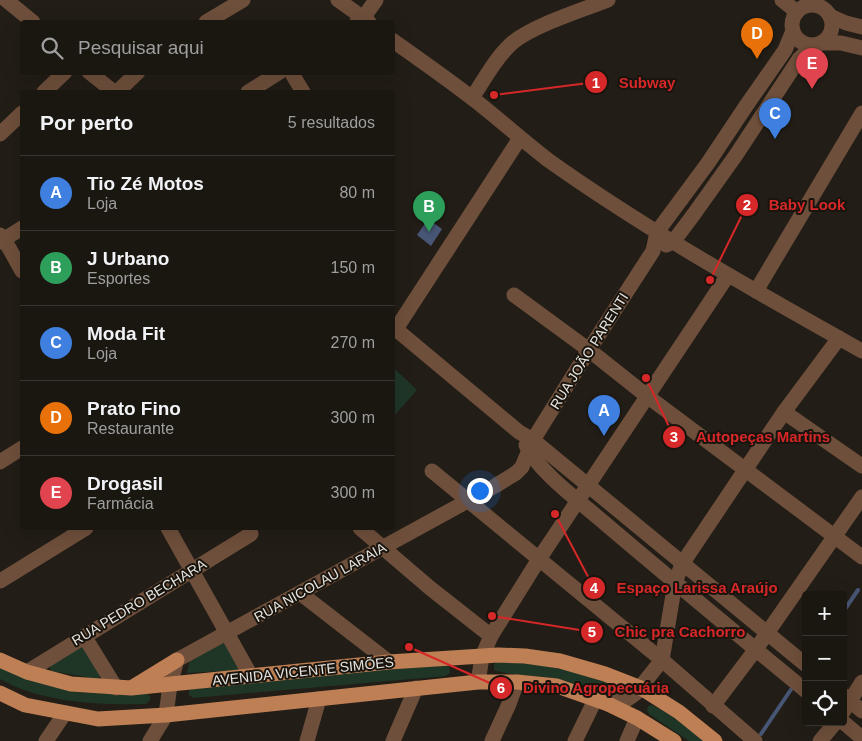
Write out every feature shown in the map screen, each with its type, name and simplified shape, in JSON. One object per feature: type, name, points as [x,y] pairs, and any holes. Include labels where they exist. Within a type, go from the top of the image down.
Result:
[{"type":"main road","name":"AVENIDA VICENTE SIMÕES","points":[[0,660],[27,672],[71,684],[124,688],[170,685],[389,662],[498,655],[525,656],[560,661],[605,674],[640,688],[679,712],[715,741]]},
{"type":"main road","points":[[124,688],[176,660]]},
{"type":"main road","name":"AVENIDA VICENTE SIMÕES","points":[[0,693],[26,705],[98,719],[166,715],[478,682],[517,682],[556,686],[602,702],[637,718],[674,741]]},
{"type":"street","points":[[6,0],[31,20]]},
{"type":"street","points":[[209,20],[243,0]]},
{"type":"street","points":[[338,0],[362,20]]},
{"type":"street","points":[[364,20],[376,0]]},
{"type":"street","points":[[472,98],[503,51],[512,42],[532,31],[608,0]]},
{"type":"street","points":[[782,0],[797,12]]},
{"type":"street","points":[[653,251],[673,242],[736,155],[799,59],[830,34],[832,28],[830,16],[818,3],[806,6],[797,12],[794,18],[793,31],[785,50],[657,232]]},
{"type":"street","points":[[830,16],[862,27]]},
{"type":"street","points":[[793,31],[801,42],[817,44],[841,43],[862,48]]},
{"type":"street","points":[[395,42],[472,98],[520,138],[557,165],[657,232],[728,276],[862,350]]},
{"type":"street","points":[[46,90],[62,75]]},
{"type":"street","points":[[93,75],[112,90]]},
{"type":"street","points":[[117,90],[135,75]]},
{"type":"street","points":[[251,90],[275,75]]},
{"type":"street","points":[[293,75],[302,90]]},
{"type":"street","points":[[756,291],[862,113]]},
{"type":"street","points":[[0,134],[20,115]]},
{"type":"street","points":[[395,326],[520,138]]},
{"type":"street","points":[[20,229],[1,238],[20,268]]},
{"type":"street","name":"RUA JOÃO PARENTI","points":[[531,446],[589,350],[653,251],[657,232]]},
{"type":"street","points":[[478,682],[482,657],[491,636],[538,559],[728,276]]},
{"type":"street","points":[[514,295],[862,557]]},
{"type":"street","points":[[395,328],[519,432],[531,446],[546,471],[578,500],[802,688]]},
{"type":"street","points":[[575,741],[602,702],[628,699],[640,688],[662,660],[675,583],[682,564],[784,412],[839,338]]},
{"type":"street","points":[[784,412],[862,466]]},
{"type":"street","points":[[531,446],[587,486],[802,662]]},
{"type":"street","name":"RUA NICOLAU LARAIA","points":[[176,660],[516,473],[522,467],[531,446]]},
{"type":"street","points":[[0,462],[20,449]]},
{"type":"street","points":[[432,470],[662,660],[755,741]]},
{"type":"street","points":[[713,706],[756,649],[862,497]]},
{"type":"street","points":[[0,581],[83,530]]},
{"type":"street","points":[[169,530],[251,676]]},
{"type":"street","points":[[362,530],[430,588],[491,636]]},
{"type":"street","name":"RUA PEDRO BECHARA","points":[[27,672],[251,534]]},
{"type":"street","points":[[300,592],[389,662]]},
{"type":"street","points":[[84,636],[124,688]]},
{"type":"street","points":[[150,741],[166,715],[176,660]]},
{"type":"street","points":[[492,741],[517,682]]},
{"type":"street","points":[[847,701],[862,682]]},
{"type":"street","points":[[392,741],[416,688]]},
{"type":"street","points":[[307,741],[319,699]]},
{"type":"street","points":[[847,702],[862,710]]},
{"type":"street","points":[[46,741],[65,713]]},
{"type":"street","points":[[627,741],[637,718]]},
{"type":"street","points":[[847,725],[862,738]]},
{"type":"street","points":[[820,741],[833,726]]},
{"type":"green space","points":[[395,369],[417,390],[395,415]]},
{"type":"green space","points":[[225,639],[242,670],[187,673],[190,659]]},
{"type":"green space","points":[[81,642],[102,672],[98,679],[51,671],[49,661]]},
{"type":"green space","points":[[498,662],[545,666],[591,677],[621,688],[621,696],[615,697],[584,686],[552,678],[494,670],[494,664]]},
{"type":"green space","points":[[444,664],[449,667],[450,673],[446,676],[193,698],[189,695],[189,689],[193,687]]},
{"type":"green space","points":[[0,665],[74,692],[109,694],[146,693],[150,696],[150,700],[146,704],[109,704],[52,698],[16,687],[0,679]]},
{"type":"green space","points":[[652,705],[666,712],[707,741],[689,741],[649,714],[648,706]]},
{"type":"water","points":[[428,219],[442,229],[431,246],[417,235]]},
{"type":"waterway","points":[[847,606],[858,590]]},
{"type":"waterway","points":[[761,734],[792,688]]},
{"type":"place","name":"Prato Fino","points":[[757,59]]},
{"type":"place","name":"Drogasil","points":[[812,89]]},
{"type":"place","name":"Subway","points":[[494,95]]},
{"type":"place","name":"Moda Fit","points":[[775,139]]},
{"type":"place","name":"J Urbano","points":[[429,232]]},
{"type":"place","name":"Baby Look","points":[[710,280]]},
{"type":"place","name":"Autopeças Martins","points":[[646,378]]},
{"type":"place","name":"Tio Zé Motos","points":[[604,436]]},
{"type":"place","name":"Espaço Larissa Araújo","points":[[555,514]]},
{"type":"place","name":"Chic pra Cachorro","points":[[492,616]]},
{"type":"place","name":"Divino Agropecuária","points":[[409,647]]}]
